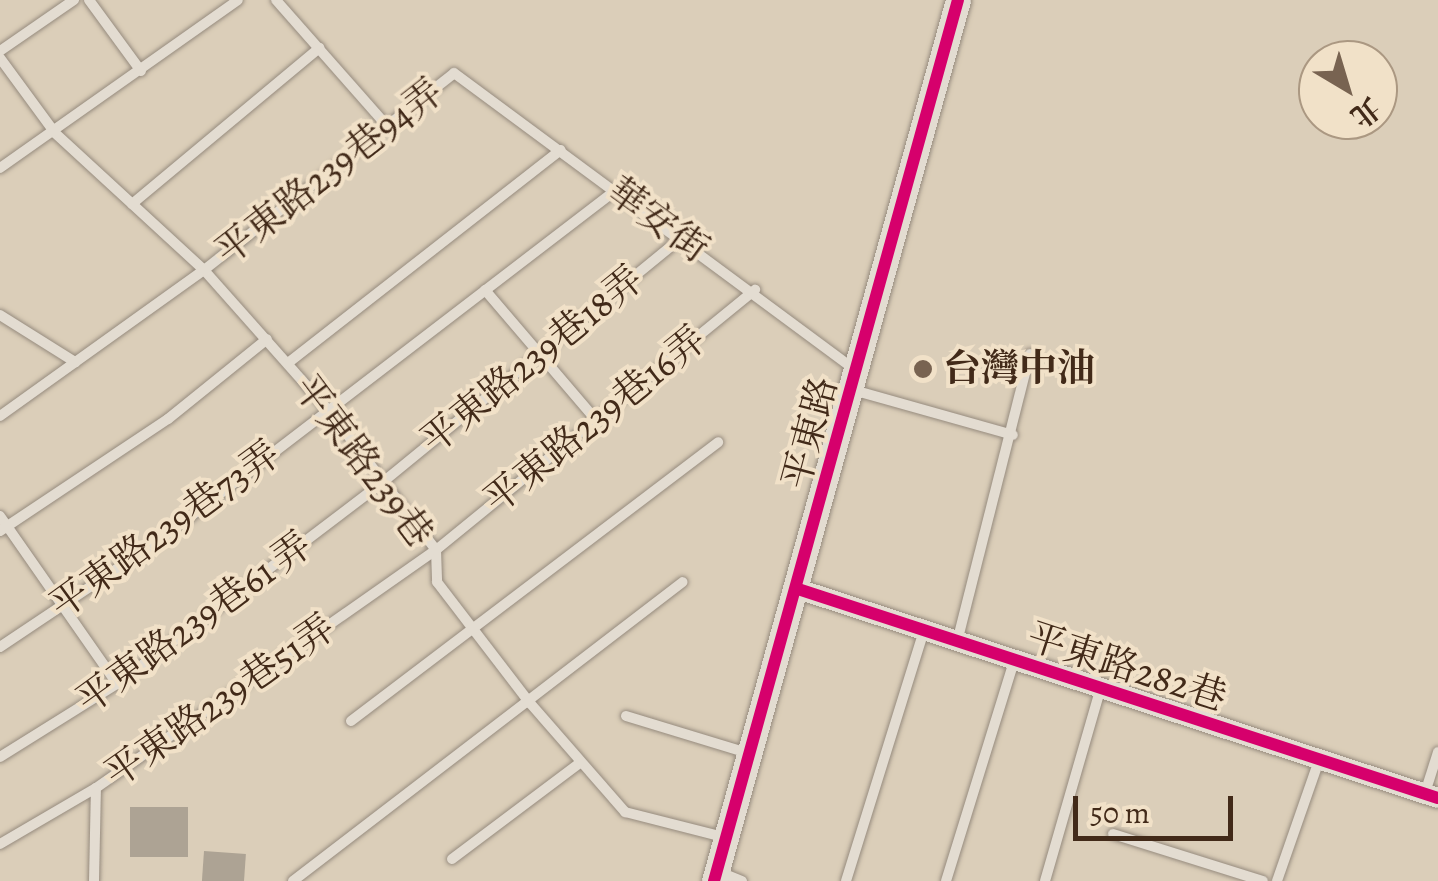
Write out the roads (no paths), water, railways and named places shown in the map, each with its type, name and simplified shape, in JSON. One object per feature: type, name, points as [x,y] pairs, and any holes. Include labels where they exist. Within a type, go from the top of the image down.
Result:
[{"type":"street","name":"平東路","points":[[715,876],[856,382],[958,0]]},
{"type":"street","name":"平東路282巷","points":[[798,589],[1318,763],[1432,796]]},
{"type":"lane","points":[[0,54],[74,0]]},
{"type":"lane","points":[[90,0],[141,71]]},
{"type":"lane","points":[[276,0],[388,126]]},
{"type":"lane","points":[[0,168],[141,71],[229,2]]},
{"type":"lane","points":[[132,204],[319,48]]},
{"type":"lane","name":"平東路239巷","points":[[0,54],[55,133],[204,270],[330,411],[436,550],[437,582],[530,703],[625,812],[724,838]]},
{"type":"lane","name":"華安街","points":[[454,74],[755,290],[856,382]]},
{"type":"lane","name":"平東路239巷94弄","points":[[0,416],[204,270],[454,74]]},
{"type":"lane","points":[[288,363],[561,150]]},
{"type":"lane","name":"平東路239巷73弄","points":[[0,647],[330,411],[616,190]]},
{"type":"lane","name":"平東路239巷18弄","points":[[383,482],[682,237]]},
{"type":"lane","points":[[486,290],[595,420]]},
{"type":"lane","name":"平東路239巷16弄","points":[[436,550],[755,290]]},
{"type":"lane","points":[[0,315],[75,362]]},
{"type":"lane","points":[[4,529],[168,420],[267,339]]},
{"type":"lane","points":[[957,642],[1013,435],[1030,354]]},
{"type":"lane","points":[[856,382],[1013,435]]},
{"type":"lane","points":[[351,721],[476,630],[718,442]]},
{"type":"lane","name":"平東路239巷61 弄","points":[[0,758],[117,684],[383,482]]},
{"type":"lane","points":[[0,516],[4,529],[64,604],[117,684]]},
{"type":"lane","name":"平東路239巷51弄","points":[[0,844],[96,788],[436,550]]},
{"type":"lane","points":[[293,881],[683,582]]},
{"type":"lane","points":[[846,881],[924,631]]},
{"type":"lane","points":[[946,881],[1014,661]]},
{"type":"lane","points":[[1045,881],[1100,690]]},
{"type":"lane","points":[[626,716],[749,754]]},
{"type":"lane","points":[[1432,796],[1438,752]]},
{"type":"lane","points":[[452,859],[582,762]]},
{"type":"lane","points":[[1277,881],[1318,763]]},
{"type":"lane","points":[[94,881],[96,788]]},
{"type":"lane","points":[[1113,834],[1263,881]]},
{"type":"lane","points":[[715,876],[742,881]]},
{"type":"place","name":"台灣中油","points":[[923,369]]}]
